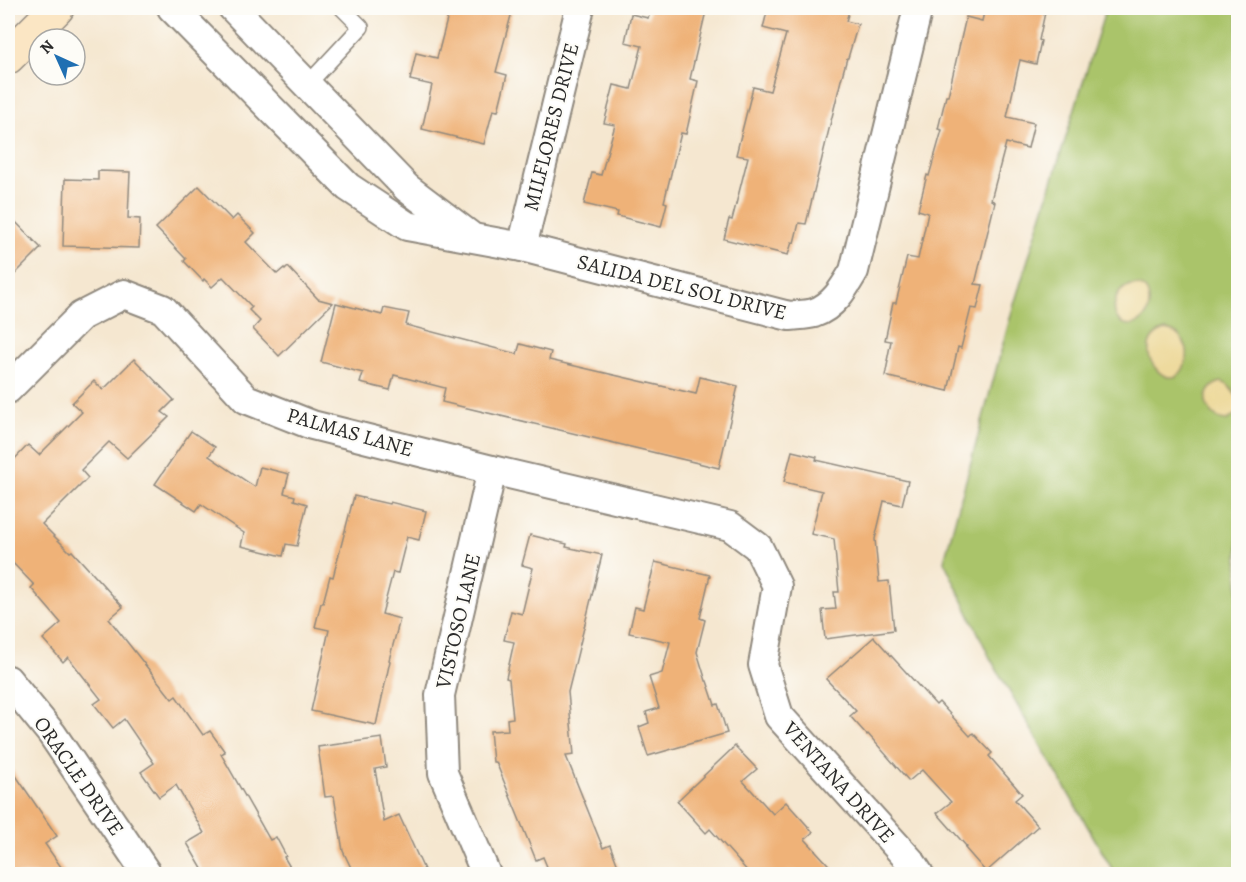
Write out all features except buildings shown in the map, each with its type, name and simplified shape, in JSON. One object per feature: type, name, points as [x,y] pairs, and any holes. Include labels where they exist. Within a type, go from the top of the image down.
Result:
[{"type":"street","points":[[8,57],[57,8]]},
{"type":"street","name":"SALIDA DEL SOL DRIVE","points":[[233,8],[407,188],[473,238]]},
{"type":"street","name":"MILFLORES DRIVE","points":[[522,247],[580,8]]},
{"type":"street","name":"SALIDA DEL SOL DRIVE","points":[[241,78],[348,187],[407,226],[522,247],[789,316],[814,313],[830,304],[843,290],[854,271],[918,8]]},
{"type":"street","points":[[180,15],[198,64],[217,74],[241,78],[271,48]]},
{"type":"street","points":[[277,114],[308,84]]},
{"type":"street","name":"PALMAS LANE","points":[[8,390],[81,316],[124,294],[163,309],[246,399],[312,425],[730,526],[758,547]]},
{"type":"street","name":"VISTOSO LANE","points":[[486,874],[443,773],[440,694],[492,470]]},
{"type":"street","name":"VENTANA DRIVE","points":[[758,547],[777,586],[763,664],[779,716],[911,862],[919,874]]},
{"type":"street","name":"ORACLE DRIVE","points":[[8,680],[52,734],[147,874]]},
{"type":"lane","points":[[308,84],[361,27],[342,8]]},
{"type":"green space","points":[[1106,8],[1238,8],[1238,874],[1115,874],[990,658],[944,561],[1012,311]]},
{"type":"sand","points":[[1130,285],[1143,288],[1149,300],[1144,318],[1131,325],[1118,320],[1115,312],[1117,296],[1122,289]]},
{"type":"sand","points":[[1166,330],[1180,337],[1187,351],[1186,362],[1179,374],[1171,377],[1162,374],[1150,357],[1149,346],[1154,337]]},
{"type":"sand","points":[[1222,382],[1228,385],[1238,398],[1238,412],[1228,420],[1214,415],[1206,403],[1210,390]]}]
